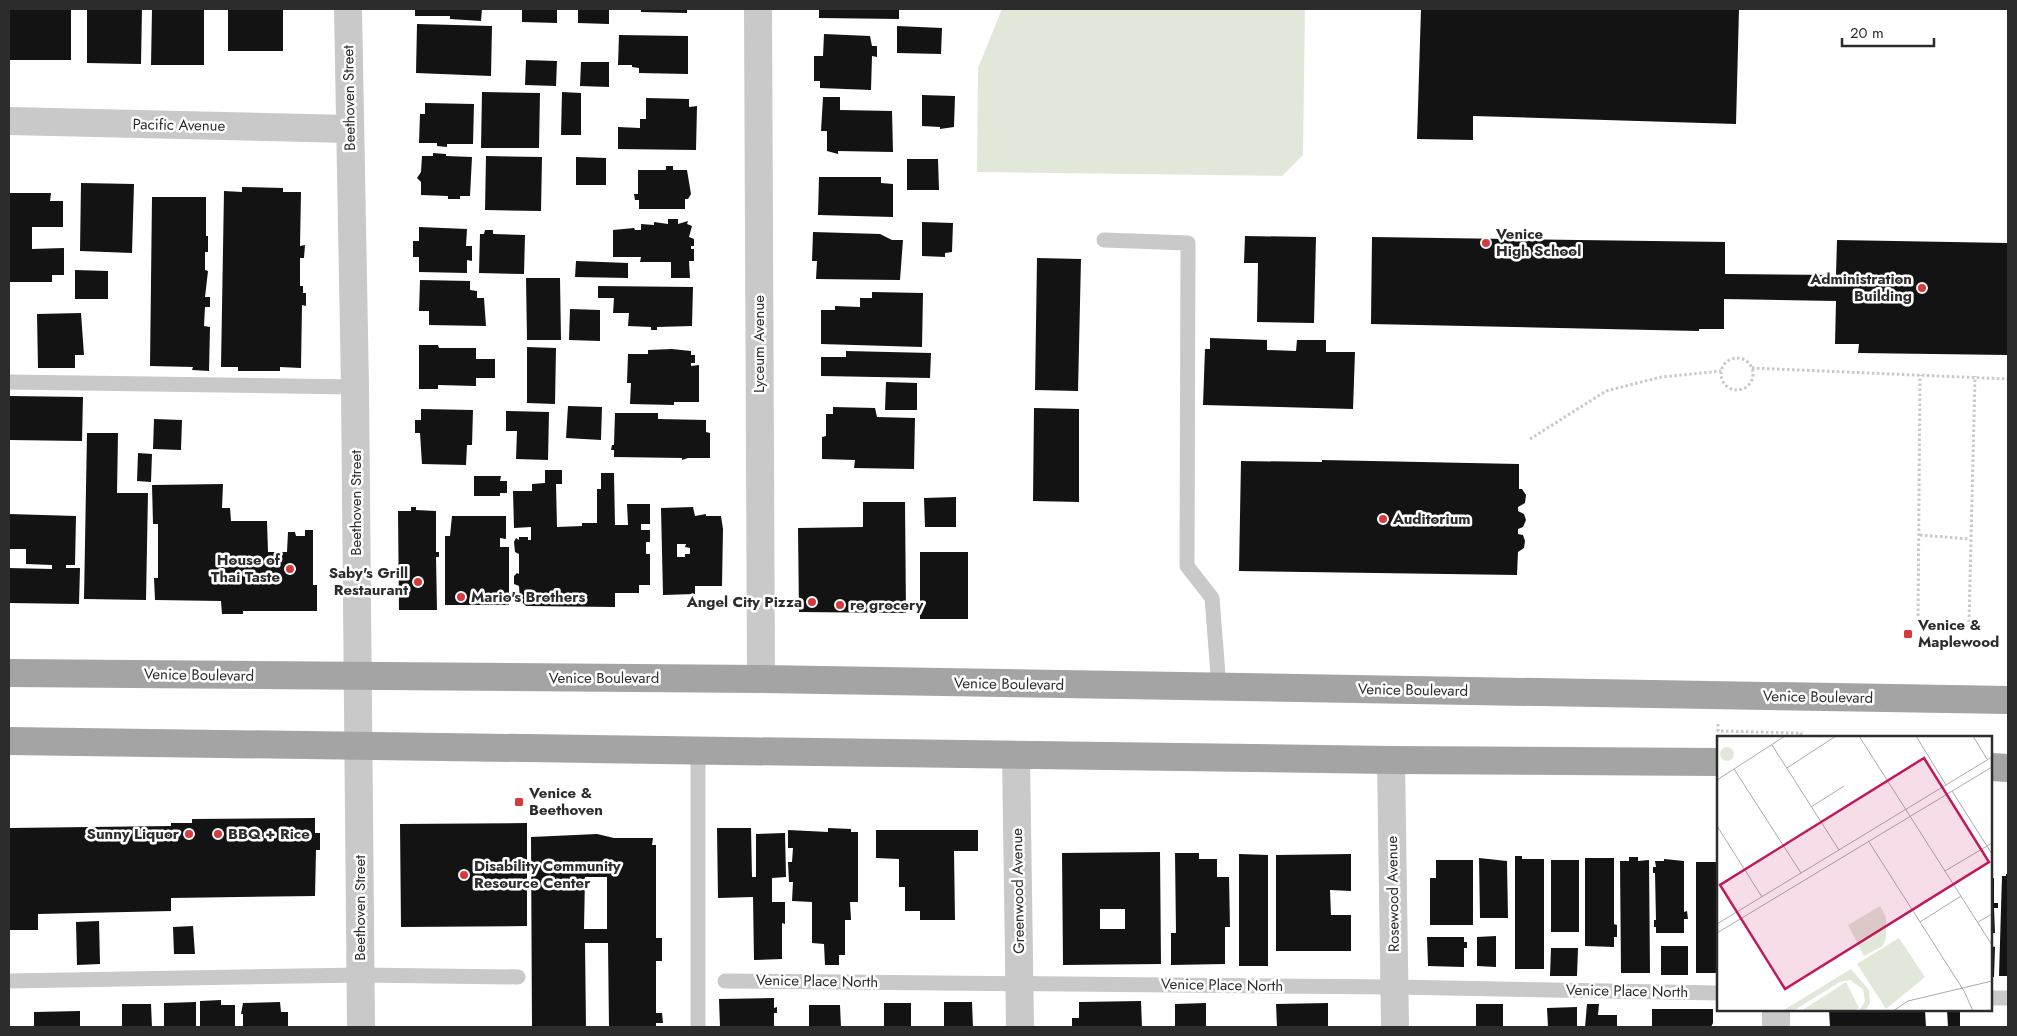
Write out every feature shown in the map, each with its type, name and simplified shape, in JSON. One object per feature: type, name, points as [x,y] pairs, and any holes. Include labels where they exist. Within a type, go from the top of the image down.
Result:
[{"type":"main road","name":"Venice Boulevard","points":[[9,673],[760,680],[2008,700]]},
{"type":"main road","points":[[9,741],[1391,760],[1717,762]]},
{"type":"main road","points":[[1992,767],[2008,768]]},
{"type":"street","name":"Beethoven Street","points":[[348,9],[356,387],[361,1027]]},
{"type":"street","name":"Lyceum Avenue","points":[[758,9],[760,680]]},
{"type":"street","name":"Pacific Avenue","points":[[9,121],[350,129]]},
{"type":"street","name":"Greenwood Avenue","points":[[1016,755],[1020,1027]]},
{"type":"street","name":"Rosewood Avenue","points":[[1391,760],[1395,1027]]},
{"type":"street","points":[[1776,1011],[1776,1027]]},
{"type":"lane","points":[[1104,240],[1188,244],[1187,566],[1212,598],[1220,687]]},
{"type":"lane","points":[[9,382],[356,387]]},
{"type":"lane","points":[[698,750],[698,1027]]},
{"type":"lane","points":[[9,981],[360,975],[518,977]]},
{"type":"lane","name":"Venice Place North","points":[[725,981],[1394,987],[1717,993]]},
{"type":"lane","points":[[1992,998],[2008,998]]},
{"type":"path","points":[[1736,358],[1746,360],[1752,368],[1753,379],[1746,388],[1736,390],[1726,386],[1721,376],[1721,371],[1726,362],[1736,358]]},
{"type":"path","points":[[1752,368],[1975,376],[2008,379]]},
{"type":"path","points":[[1530,439],[1606,391],[1661,377],[1721,371]]},
{"type":"path","points":[[1918,621],[1920,375]]},
{"type":"path","points":[[1969,622],[1975,376]]},
{"type":"path","points":[[1920,535],[1970,539]]},
{"type":"path","points":[[1718,724],[1718,731],[1801,733],[1801,736]]},
{"type":"shaded area","points":[[1002,9],[1305,9],[1303,155],[1282,176],[977,172],[978,68]]},
{"type":"building","points":[[9,9],[71,9],[71,60],[9,60]]},
{"type":"building","points":[[87,9],[142,9],[141,64],[87,63]]},
{"type":"building","points":[[152,9],[204,9],[204,65],[151,65]]},
{"type":"building","points":[[228,9],[283,9],[283,51],[228,51]]},
{"type":"building","points":[[415,9],[482,9],[481,21],[450,19],[450,16],[415,16]]},
{"type":"building","points":[[522,9],[557,9],[557,23],[522,22]]},
{"type":"building","points":[[578,9],[609,9],[609,24],[578,23]]},
{"type":"building","points":[[641,9],[687,9],[687,13],[641,12]]},
{"type":"building","points":[[819,9],[899,9],[899,19],[819,18]]},
{"type":"building","points":[[1421,9],[1739,9],[1736,124],[1473,116],[1473,140],[1417,139]]},
{"type":"building","points":[[417,24],[492,26],[491,76],[416,73]]},
{"type":"building","points":[[897,26],[942,28],[941,54],[897,53]]},
{"type":"building","points":[[824,34],[870,36],[872,46],[877,46],[877,57],[872,56],[871,90],[820,88],[820,81],[814,81],[814,56],[823,56]]},
{"type":"building","points":[[619,35],[688,36],[688,74],[639,73],[639,68],[632,67],[632,65],[618,65]]},
{"type":"building","points":[[526,60],[557,61],[556,86],[525,85]]},
{"type":"building","points":[[581,62],[609,62],[609,87],[580,86]]},
{"type":"building","points":[[482,92],[540,93],[539,148],[481,148]]},
{"type":"building","points":[[562,92],[581,93],[581,135],[561,135]]},
{"type":"building","points":[[922,95],[955,96],[954,127],[940,129],[940,127],[922,126]]},
{"type":"building","points":[[823,97],[840,97],[840,110],[892,111],[893,152],[838,151],[838,154],[827,151],[827,131],[821,131]]},
{"type":"building","points":[[646,98],[689,99],[689,107],[697,106],[696,150],[618,149],[618,127],[640,128],[640,119],[646,119]]},
{"type":"building","points":[[425,103],[474,104],[473,144],[447,144],[447,147],[437,146],[437,143],[419,143],[420,114],[425,114]]},
{"type":"building","points":[[433,153],[446,154],[446,156],[472,157],[470,196],[460,196],[460,199],[448,199],[448,196],[421,195],[421,182],[417,178],[421,172],[422,156],[433,156]]},
{"type":"building","points":[[486,156],[542,157],[541,211],[485,210]]},
{"type":"building","points":[[576,157],[606,158],[606,185],[576,185]]},
{"type":"building","points":[[907,159],[938,159],[939,190],[907,190]]},
{"type":"building","points":[[666,166],[673,166],[673,170],[687,170],[691,194],[688,199],[685,199],[685,209],[639,209],[639,200],[635,200],[634,194],[638,194],[638,170],[666,170]]},
{"type":"building","points":[[819,177],[881,177],[881,183],[893,184],[893,217],[818,215]]},
{"type":"building","points":[[81,183],[134,184],[132,253],[80,251]]},
{"type":"building","points":[[242,187],[283,188],[283,192],[301,192],[300,246],[305,245],[304,258],[300,258],[300,286],[303,286],[303,293],[306,293],[306,306],[302,305],[301,368],[280,367],[280,371],[238,371],[238,367],[221,367],[224,191],[242,192]]},
{"type":"building","points":[[9,193],[51,193],[50,201],[63,201],[63,227],[32,227],[32,249],[64,248],[64,275],[52,275],[52,282],[9,282]]},
{"type":"building","points":[[152,197],[206,197],[208,252],[205,252],[205,270],[208,271],[205,297],[210,297],[210,307],[205,307],[204,326],[210,327],[209,371],[192,370],[193,367],[150,366]]},
{"type":"building","points":[[668,219],[678,219],[678,224],[688,221],[687,224],[692,226],[689,237],[694,239],[694,246],[691,246],[691,249],[694,249],[694,261],[689,261],[690,278],[671,278],[671,262],[640,262],[641,257],[613,257],[613,230],[634,228],[635,230],[641,230],[641,224],[654,225],[654,222],[668,224]]},
{"type":"building","points":[[922,222],[953,223],[952,252],[945,253],[945,257],[922,256]]},
{"type":"building","points":[[419,227],[467,229],[466,246],[472,246],[472,261],[467,260],[467,273],[419,272],[419,257],[413,257],[413,241],[419,241]]},
{"type":"building","points":[[485,230],[493,230],[493,234],[525,235],[524,274],[479,273],[480,234],[484,234]]},
{"type":"building","points":[[813,232],[880,234],[892,240],[903,240],[900,280],[816,279],[817,261],[812,261]]},
{"type":"building","points":[[1245,236],[1316,237],[1314,323],[1257,322],[1258,263],[1244,263]]},
{"type":"building","points":[[1372,237],[1725,242],[1725,274],[1836,275],[1837,240],[2008,243],[2008,355],[1858,353],[1859,344],[1835,344],[1836,301],[1724,299],[1724,329],[1699,329],[1699,331],[1371,324]]},
{"type":"building","points":[[1037,258],[1081,259],[1078,391],[1035,390]]},
{"type":"building","points":[[576,261],[628,263],[628,278],[575,277]]},
{"type":"building","points":[[75,270],[108,271],[108,299],[75,299]]},
{"type":"building","points":[[526,278],[560,278],[561,340],[527,340]]},
{"type":"building","points":[[420,280],[470,281],[470,290],[477,291],[477,298],[484,298],[486,326],[429,325],[429,311],[419,311]]},
{"type":"building","points":[[598,286],[693,287],[692,326],[657,327],[657,330],[651,330],[651,327],[628,326],[629,313],[613,313],[614,298],[598,298]]},
{"type":"building","points":[[872,292],[923,293],[922,347],[821,344],[821,310],[835,310],[835,306],[860,307],[860,298],[872,298]]},
{"type":"building","points":[[570,309],[600,310],[600,341],[569,340]]},
{"type":"building","points":[[81,313],[84,355],[75,355],[75,368],[38,368],[37,314]]},
{"type":"building","points":[[1210,338],[1267,340],[1267,350],[1296,351],[1297,340],[1326,340],[1326,352],[1355,352],[1353,409],[1203,405],[1205,349],[1210,349]]},
{"type":"building","points":[[419,345],[438,345],[439,348],[476,348],[476,359],[495,359],[495,378],[476,378],[476,386],[438,385],[438,389],[419,389]]},
{"type":"building","points":[[527,347],[556,348],[555,404],[527,403]]},
{"type":"building","points":[[672,349],[691,351],[691,355],[695,355],[695,363],[691,363],[691,366],[699,365],[699,402],[674,402],[674,405],[630,404],[631,383],[627,383],[628,354],[648,354],[648,350]]},
{"type":"building","points":[[846,351],[931,353],[930,378],[821,376],[821,357],[846,357]]},
{"type":"building","points":[[886,382],[917,383],[917,410],[885,410]]},
{"type":"building","points":[[9,396],[83,397],[82,441],[9,440]]},
{"type":"building","points":[[568,406],[602,407],[601,440],[566,438]]},
{"type":"building","points":[[833,407],[875,408],[877,417],[915,418],[914,469],[854,468],[855,460],[822,459],[822,437],[826,436],[826,414],[833,414]]},
{"type":"building","points":[[1034,408],[1079,409],[1079,502],[1033,501]]},
{"type":"building","points":[[421,409],[473,410],[472,445],[467,445],[466,465],[422,464],[420,433],[415,433],[415,420],[421,420]]},
{"type":"building","points":[[506,411],[549,412],[548,460],[516,459],[517,431],[506,431]]},
{"type":"building","points":[[615,413],[658,413],[658,419],[706,420],[706,432],[710,433],[710,458],[688,458],[682,460],[682,458],[614,457],[614,450],[611,450],[612,445],[614,445]]},
{"type":"building","points":[[154,419],[182,420],[181,450],[153,449]]},
{"type":"building","points":[[87,433],[118,433],[117,493],[148,493],[146,600],[84,599]]},
{"type":"building","points":[[138,453],[152,454],[151,482],[137,481]]},
{"type":"building","name":"Auditorium","points":[[1322,460],[1519,464],[1519,489],[1522,489],[1526,495],[1525,503],[1518,507],[1518,511],[1524,514],[1526,520],[1523,527],[1518,529],[1518,534],[1523,535],[1525,541],[1524,548],[1518,552],[1517,575],[1239,571],[1241,461],[1322,462]]},
{"type":"building","points":[[545,470],[562,470],[562,484],[556,484],[557,527],[597,523],[597,489],[601,489],[601,473],[614,473],[615,525],[628,525],[627,504],[650,504],[650,524],[641,524],[641,530],[650,530],[650,542],[646,542],[646,554],[650,554],[650,585],[639,585],[639,593],[615,593],[615,607],[526,606],[520,600],[519,586],[514,584],[514,576],[517,573],[519,574],[519,554],[515,552],[514,542],[516,538],[519,540],[519,537],[528,537],[528,540],[531,540],[531,527],[514,528],[513,491],[532,491],[532,484],[545,483]]},
{"type":"building","points":[[474,476],[501,476],[500,481],[507,481],[507,493],[500,493],[500,496],[474,496]]},
{"type":"building","points":[[223,484],[222,508],[230,508],[231,521],[267,521],[268,552],[287,552],[288,532],[295,532],[296,536],[305,536],[305,530],[313,530],[313,585],[317,585],[317,611],[243,611],[243,614],[222,614],[221,601],[155,600],[154,578],[158,578],[158,524],[153,524],[152,485]]},
{"type":"building","points":[[956,497],[956,527],[925,527],[924,498]]},
{"type":"building","points":[[863,502],[905,502],[906,613],[799,612],[798,528],[863,527]]},
{"type":"building","name":"Saby's Grill Restaurant","points":[[411,507],[416,507],[416,510],[436,511],[436,552],[439,552],[439,557],[436,557],[437,610],[399,610],[398,511],[411,511]]},
{"type":"building","points":[[693,507],[695,516],[706,514],[706,516],[721,516],[723,529],[722,586],[695,586],[695,594],[663,595],[661,508]],"holes":[[[677,544],[686,544],[685,547],[690,548],[690,554],[685,554],[685,557],[677,557]]]},
{"type":"building","points":[[9,514],[76,516],[75,565],[66,565],[66,568],[80,568],[79,604],[9,603],[9,568],[52,569],[52,565],[26,564],[26,549],[9,549]]},
{"type":"building","points":[[452,516],[506,516],[506,539],[500,538],[500,547],[509,547],[509,605],[445,605],[445,536],[450,536]]},
{"type":"building","points":[[920,552],[968,552],[968,619],[920,619]]},
{"type":"building","points":[[315,818],[315,833],[320,833],[320,850],[316,850],[315,896],[171,898],[171,911],[38,914],[38,930],[9,930],[9,828],[171,826],[171,823],[192,823],[192,819]]},
{"type":"building","name":"Disability Community Resource Center","points":[[527,823],[527,926],[401,927],[400,824]]},
{"type":"building","points":[[717,828],[751,828],[752,877],[756,877],[756,834],[785,833],[786,877],[772,878],[772,902],[785,902],[785,924],[782,923],[782,959],[754,960],[753,897],[718,898]]},
{"type":"building","points":[[828,828],[851,829],[851,832],[858,832],[858,902],[850,902],[851,920],[845,920],[845,955],[839,955],[839,965],[825,965],[824,944],[812,943],[812,902],[792,901],[793,882],[789,882],[788,862],[792,862],[793,848],[788,848],[788,830],[828,832]]},
{"type":"building","points":[[876,830],[978,830],[978,851],[954,851],[955,920],[920,920],[920,911],[905,911],[905,887],[899,887],[899,859],[876,858]]},
{"type":"building","points":[[597,834],[614,838],[653,838],[652,845],[656,845],[656,938],[662,938],[662,961],[656,961],[656,1013],[662,1013],[663,1023],[656,1023],[656,1027],[609,1027],[608,943],[585,943],[586,1027],[532,1027],[531,837]],"holes":[[[585,877],[607,877],[607,929],[584,929]]]},
{"type":"building","points":[[1160,852],[1161,964],[1063,965],[1062,853]],"holes":[[[1100,909],[1125,909],[1125,929],[1100,929]]]},
{"type":"building","points":[[1175,853],[1199,853],[1199,859],[1217,859],[1217,877],[1229,877],[1230,927],[1225,927],[1225,964],[1171,965],[1171,933],[1176,933]]},
{"type":"building","points":[[1239,854],[1268,855],[1268,966],[1239,966]]},
{"type":"building","points":[[1351,854],[1351,891],[1330,890],[1331,915],[1351,915],[1351,951],[1276,951],[1276,855]]},
{"type":"building","points":[[1515,856],[1522,856],[1522,859],[1544,859],[1544,969],[1515,969]]},
{"type":"building","points":[[1629,857],[1638,857],[1638,861],[1649,860],[1650,973],[1621,973],[1620,861],[1629,861]]},
{"type":"building","points":[[1479,858],[1507,861],[1508,918],[1480,918]]},
{"type":"building","points":[[1585,858],[1614,858],[1614,924],[1617,925],[1617,937],[1614,937],[1614,947],[1585,946]]},
{"type":"building","points":[[1664,859],[1684,861],[1684,912],[1687,911],[1688,919],[1684,919],[1684,933],[1656,933],[1656,927],[1654,927],[1654,920],[1656,920],[1655,873],[1653,873],[1653,867],[1656,867],[1655,861],[1664,861]]},
{"type":"building","points":[[1436,860],[1473,860],[1473,925],[1430,925],[1430,878],[1436,878]]},
{"type":"building","points":[[1551,860],[1579,860],[1579,932],[1551,932]]},
{"type":"building","points":[[1696,862],[1717,862],[1717,973],[1696,973]]},
{"type":"building","points":[[2008,874],[2008,976],[1999,976],[2002,876],[2006,876]]},
{"type":"building","points":[[1992,878],[1994,878],[1994,903],[1998,903],[1998,908],[1994,908],[1995,933],[1992,933]]},
{"type":"building","points":[[99,921],[100,964],[77,965],[76,922]]},
{"type":"building","points":[[193,926],[195,954],[174,954],[173,927]]},
{"type":"building","points":[[1496,936],[1496,967],[1477,966],[1477,937]]},
{"type":"building","points":[[1427,937],[1464,937],[1464,942],[1467,942],[1467,948],[1464,948],[1464,967],[1428,966]]},
{"type":"building","points":[[1661,946],[1688,946],[1688,975],[1661,975]]},
{"type":"building","points":[[1992,946],[1995,947],[1994,977],[1992,977]]},
{"type":"building","points":[[1551,948],[1578,948],[1577,976],[1550,976]]},
{"type":"building","points":[[774,998],[774,1008],[777,1007],[777,1013],[774,1013],[774,1027],[720,1027],[719,999]]},
{"type":"building","points":[[221,1000],[221,1005],[235,1005],[235,1027],[200,1027],[200,1001]]},
{"type":"building","points":[[1141,1001],[1142,1027],[1072,1027],[1072,1018],[1079,1018],[1079,1002]]},
{"type":"building","points":[[196,1002],[196,1027],[164,1027],[164,1003]]},
{"type":"building","points":[[280,1002],[281,1012],[288,1012],[288,1027],[243,1027],[243,1014],[241,1014],[243,1003]]},
{"type":"building","points":[[944,1002],[972,1002],[973,1027],[944,1027]]},
{"type":"building","points":[[884,1003],[911,1003],[911,1027],[884,1027]]},
{"type":"building","points":[[1206,1003],[1206,1027],[1175,1027],[1175,1004]]},
{"type":"building","points":[[1328,1003],[1328,1027],[1277,1027],[1276,1004]]},
{"type":"building","points":[[122,1004],[151,1004],[152,1027],[122,1027]]},
{"type":"building","points":[[1476,1004],[1503,1004],[1503,1027],[1476,1027]]},
{"type":"building","points":[[1587,1004],[1599,1004],[1598,1015],[1617,1015],[1617,1027],[1585,1027]]},
{"type":"building","points":[[809,1005],[840,1005],[841,1027],[809,1027]]},
{"type":"building","points":[[1577,1007],[1577,1027],[1548,1027],[1547,1008]]},
{"type":"building","points":[[1652,1009],[1713,1009],[1713,1023],[1711,1027],[1652,1027]]},
{"type":"building","points":[[80,1011],[80,1027],[34,1027],[34,1012]]},
{"type":"building","points":[[1829,1011],[1925,1011],[1926,1027],[1830,1027]]},
{"type":"building","points":[[1947,1011],[1960,1011],[1960,1027],[1948,1027]]},
{"type":"place","name":"Venice High School","points":[[1486,243]]},
{"type":"place","name":"Administration Building","points":[[1922,288]]},
{"type":"place","name":"Auditorium","points":[[1383,519]]},
{"type":"place","name":"House of Thai Taste","points":[[290,569]]},
{"type":"place","name":"Saby's Grill Restaurant","points":[[418,582]]},
{"type":"place","name":"Mario's Brothers","points":[[461,597]]},
{"type":"place","name":"Angel City Pizza","points":[[812,602]]},
{"type":"place","name":"re grocery","points":[[840,605]]},
{"type":"place","name":"Venice & Maplewood","points":[[1908,634]]},
{"type":"place","name":"Venice & Beethoven","points":[[519,802]]},
{"type":"place","name":"Sunny Liquor","points":[[189,834]]},
{"type":"place","name":"BBQ + Rice","points":[[218,834]]},
{"type":"place","name":"Disability Community Resource Center","points":[[464,875]]}]
